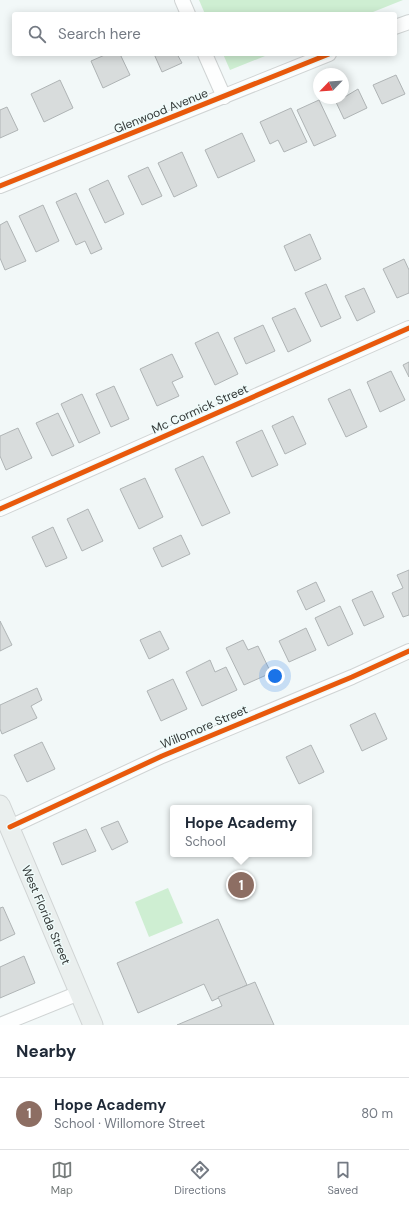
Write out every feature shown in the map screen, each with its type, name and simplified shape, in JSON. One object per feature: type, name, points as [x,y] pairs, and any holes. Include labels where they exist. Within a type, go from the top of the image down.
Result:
[{"type":"main road","name":"West Florida Street","points":[[0,805],[93,1025]]},
{"type":"street","points":[[182,0],[187,12]]},
{"type":"street","points":[[397,27],[409,22]]},
{"type":"street","points":[[206,56],[224,97]]},
{"type":"street","name":"Glenwood Avenue","points":[[0,186],[324,56]]},
{"type":"street","name":"Mc Cormick Street","points":[[0,509],[409,328]]},
{"type":"street","name":"Willomore Street","points":[[10,827],[162,756],[352,677],[409,651]]},
{"type":"street","points":[[0,1025],[79,993]]},
{"type":"green space","points":[[199,0],[403,0],[373,12],[204,12]]},
{"type":"green space","points":[[224,56],[265,56],[230,70]]},
{"type":"green space","points":[[168,888],[183,923],[149,937],[135,902]]},
{"type":"building","points":[[102,56],[121,56],[130,75],[103,88],[91,61]]},
{"type":"building","points":[[155,56],[178,56],[182,63],[162,72]]},
{"type":"building","points":[[396,75],[405,94],[382,104],[373,85]]},
{"type":"building","points":[[60,80],[73,108],[44,122],[31,94]]},
{"type":"building","points":[[358,89],[367,108],[344,119],[337,104],[349,104],[349,94]]},
{"type":"building","points":[[313,103],[313,104],[321,104],[336,136],[314,146],[297,110]]},
{"type":"building","points":[[7,107],[18,130],[0,138],[0,110]]},
{"type":"building","points":[[291,108],[307,142],[284,152],[278,140],[270,144],[260,122]]},
{"type":"building","points":[[242,133],[255,161],[218,178],[205,150]]},
{"type":"building","points":[[182,152],[197,186],[174,197],[158,163]]},
{"type":"building","points":[[148,167],[162,196],[142,205],[128,176]]},
{"type":"building","points":[[108,180],[124,214],[105,223],[89,189]]},
{"type":"building","points":[[76,193],[102,249],[91,254],[85,241],[76,245],[56,202]]},
{"type":"building","points":[[43,205],[59,241],[36,252],[19,216]]},
{"type":"building","points":[[7,221],[26,261],[5,270],[0,258],[0,225]]},
{"type":"building","points":[[310,234],[321,259],[295,271],[284,246]]},
{"type":"building","points":[[404,259],[409,270],[409,293],[397,298],[383,269]]},
{"type":"building","points":[[326,284],[341,318],[321,327],[305,293]]},
{"type":"building","points":[[364,288],[375,312],[357,321],[345,296]]},
{"type":"building","points":[[295,308],[311,341],[288,352],[272,318]]},
{"type":"building","points":[[263,325],[275,351],[246,364],[234,338]]},
{"type":"building","points":[[218,332],[238,374],[215,385],[195,343]]},
{"type":"building","points":[[172,354],[183,377],[172,382],[179,396],[157,406],[140,369]]},
{"type":"building","points":[[409,362],[409,377],[403,365]]},
{"type":"building","points":[[391,371],[405,400],[380,412],[367,382]]},
{"type":"building","points":[[114,386],[129,419],[111,427],[96,394]]},
{"type":"building","points":[[350,389],[367,427],[346,437],[328,399]]},
{"type":"building","points":[[82,394],[100,433],[79,443],[61,404]]},
{"type":"building","points":[[58,413],[74,446],[52,456],[36,423]]},
{"type":"building","points":[[293,416],[306,444],[285,454],[272,426]]},
{"type":"building","points":[[18,428],[32,458],[6,470],[0,456],[0,436]]},
{"type":"building","points":[[262,430],[278,465],[252,477],[236,442]]},
{"type":"building","points":[[203,456],[230,513],[202,526],[175,469]]},
{"type":"building","points":[[145,478],[163,517],[139,529],[120,489]]},
{"type":"building","points":[[88,509],[103,541],[82,551],[67,519]]},
{"type":"building","points":[[53,527],[67,558],[46,567],[32,537]]},
{"type":"building","points":[[181,535],[190,554],[162,567],[153,548]]},
{"type":"building","points":[[409,570],[409,615],[403,617],[392,593],[403,588],[397,575]]},
{"type":"building","points":[[316,582],[325,601],[306,610],[297,591]]},
{"type":"building","points":[[372,591],[384,617],[364,626],[352,600]]},
{"type":"building","points":[[340,606],[353,634],[328,646],[315,618]]},
{"type":"building","points":[[0,621],[12,645],[0,651]]},
{"type":"building","points":[[306,628],[316,650],[289,662],[279,641]]},
{"type":"building","points":[[160,631],[169,649],[149,659],[140,640]]},
{"type":"building","points":[[243,640],[248,650],[258,646],[271,673],[244,685],[226,648]]},
{"type":"building","points":[[210,660],[215,672],[226,667],[237,690],[202,706],[186,672]]},
{"type":"building","points":[[173,679],[187,709],[161,721],[147,691]]},
{"type":"building","points":[[37,688],[42,700],[31,706],[37,718],[2,734],[0,729],[0,705]]},
{"type":"building","points":[[375,713],[387,739],[362,751],[350,725]]},
{"type":"building","points":[[42,742],[55,769],[27,782],[14,755]]},
{"type":"building","points":[[311,745],[324,772],[299,784],[286,757]]},
{"type":"building","points":[[118,821],[128,842],[112,850],[101,828]]},
{"type":"building","points":[[86,829],[96,851],[62,865],[53,843]]},
{"type":"building","points":[[3,907],[15,934],[0,941],[0,908]]},
{"type":"building","points":[[218,919],[247,985],[212,1001],[204,984],[138,1013],[117,963]]},
{"type":"building","points":[[24,956],[35,983],[0,998],[0,967]]},
{"type":"building","points":[[255,982],[274,1025],[177,1025],[222,1006],[218,997]]},
{"type":"cycle path","points":[[0,186],[324,56]]},
{"type":"cycle path","points":[[0,509],[409,328]]},
{"type":"cycle path","points":[[10,827],[162,756],[352,677],[409,651]]},
{"type":"place","name":"Hope Academy","points":[[241,885]]}]
